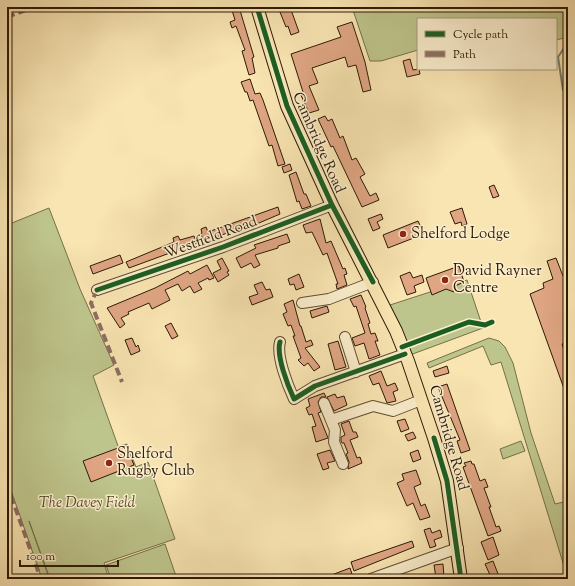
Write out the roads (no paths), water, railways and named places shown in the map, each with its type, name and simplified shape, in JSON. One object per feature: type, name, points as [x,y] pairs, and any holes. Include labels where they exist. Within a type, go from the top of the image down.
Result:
[{"type":"main road","name":"Cambridge Road","points":[[256,7],[287,106],[332,205],[373,282],[405,354],[447,481],[458,548],[461,579]]},
{"type":"street","name":"Westfield Road","points":[[97,290],[223,247],[332,205]]},
{"type":"street","points":[[302,303],[329,299],[373,282]]},
{"type":"street","points":[[345,337],[356,372]]},
{"type":"street","points":[[280,342],[280,353],[286,379],[294,398],[315,386],[405,354]]},
{"type":"street","points":[[331,420],[373,406],[393,411],[421,400]]},
{"type":"street","points":[[324,403],[335,430],[334,442],[343,464]]},
{"type":"street","points":[[371,579],[458,548]]},
{"type":"waterway","points":[[568,42],[558,57],[563,90],[568,95]]},
{"type":"place","name":"Shelford Lodge","points":[[403,234]]},
{"type":"place","name":"David Rayner Centre","points":[[445,280]]},
{"type":"place","name":"Shelford Rugby Club","points":[[109,463]]},
{"type":"park label","name":"The Davey Field","points":[[87,503]]}]
